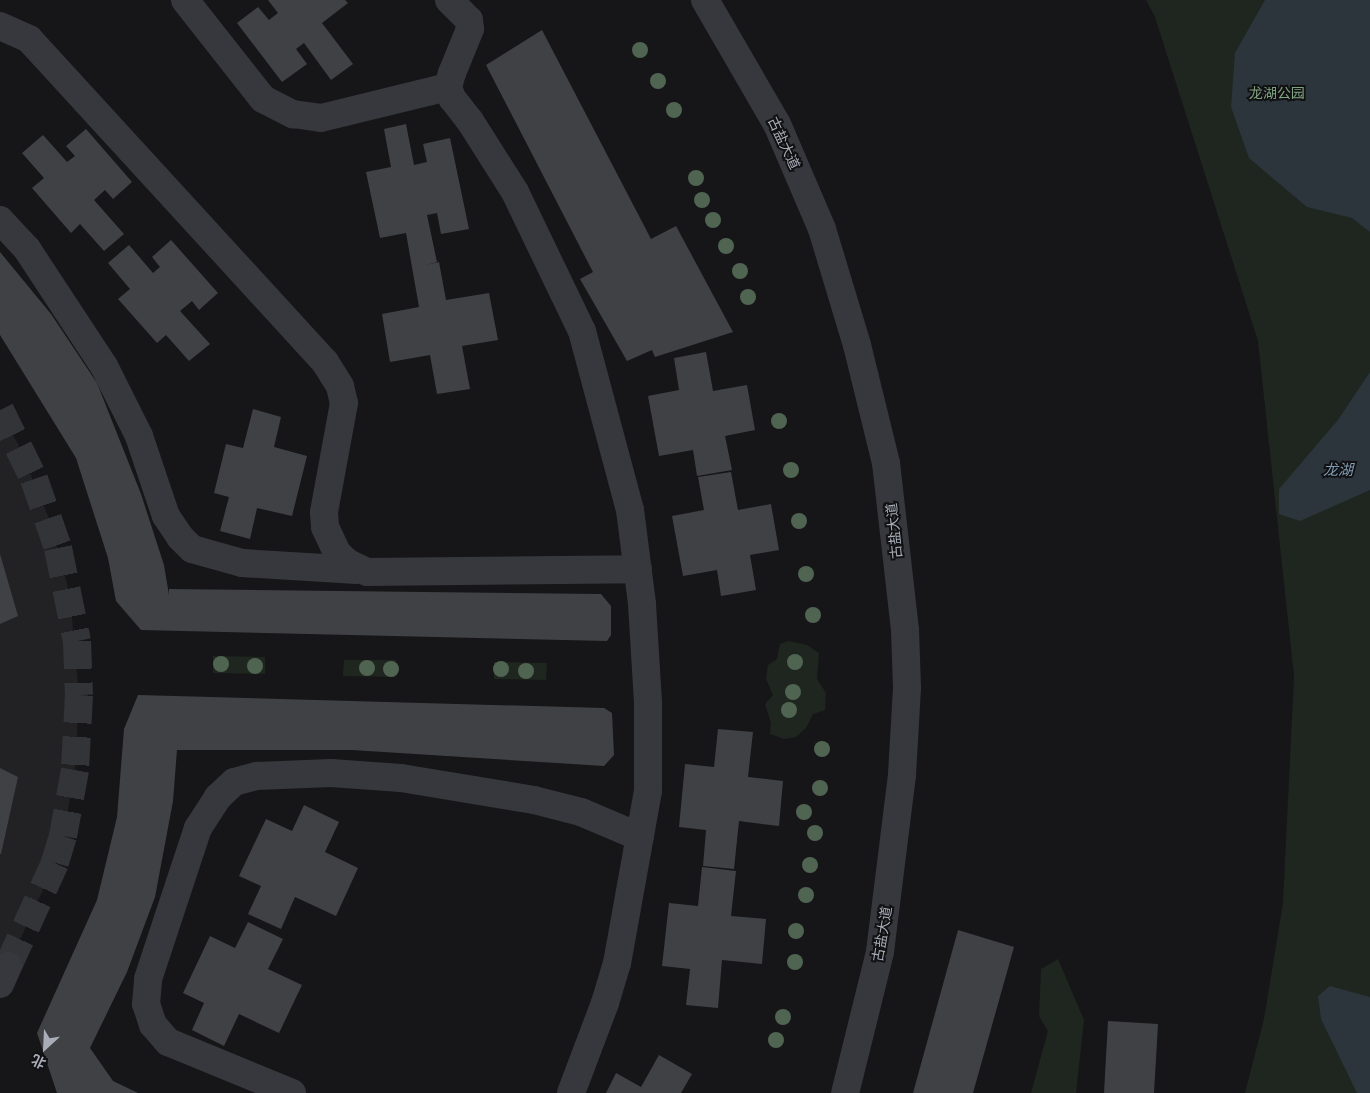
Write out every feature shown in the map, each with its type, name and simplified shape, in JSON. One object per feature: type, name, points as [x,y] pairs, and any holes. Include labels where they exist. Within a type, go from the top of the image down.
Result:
[{"type":"street","points":[[185,0],[263,99],[293,114],[321,118],[448,87]]},
{"type":"street","points":[[449,0],[469,20],[470,29],[448,87],[452,98],[470,120],[515,192],[582,331],[630,510],[638,569],[648,703],[648,791],[616,963],[605,1003],[571,1093]]},
{"type":"street","name":"古盐大道","points":[[705,0],[777,124],[822,229],[857,344],[886,463],[905,630],[907,688],[902,775],[880,952],[845,1093]]},
{"type":"street","points":[[0,26],[29,39],[325,362],[340,386],[344,403],[324,512],[325,527],[336,553],[358,570]]},
{"type":"street","points":[[0,220],[27,249],[104,366],[139,436],[166,516],[180,537],[192,549],[242,563],[358,570],[638,569]]},
{"type":"street","points":[[292,1093],[168,1042],[153,1025],[146,1004],[148,979],[177,900],[198,828],[218,797],[234,782],[257,776],[330,773],[410,779],[534,800],[581,812],[640,837]]},
{"type":"shaded area","points":[[0,414],[18,444],[50,521],[70,595],[79,695],[75,770],[64,831],[42,892],[0,983]]},
{"type":"green space","name":"龙湖公园","points":[[1146,0],[1370,0],[1370,1093],[1245,1093],[1264,1019],[1283,903],[1294,676],[1258,341],[1155,17]]},
{"type":"green space","points":[[788,641],[807,645],[819,653],[817,679],[826,693],[825,710],[813,714],[806,728],[796,737],[784,739],[770,734],[771,723],[765,704],[773,695],[766,679],[768,665],[777,659],[780,644]]},
{"type":"green space","points":[[213,656],[265,657],[265,674],[213,673]]},
{"type":"green space","points":[[344,660],[396,660],[395,677],[343,676]]},
{"type":"green space","points":[[494,662],[547,663],[546,680],[494,679]]},
{"type":"green space","points":[[1058,959],[1084,1020],[1076,1093],[1031,1093],[1048,1031],[1039,1016],[1041,969]]},
{"type":"water","points":[[1265,0],[1370,0],[1370,232],[1352,218],[1307,207],[1249,158],[1231,107],[1235,53]]},
{"type":"water","name":"龙湖","points":[[1370,372],[1370,490],[1300,521],[1279,514],[1279,489],[1338,420]]},
{"type":"water","points":[[1330,986],[1370,997],[1370,1093],[1357,1093],[1321,1019],[1318,996]]},
{"type":"building","points":[[268,0],[345,0],[348,3],[322,23],[353,64],[331,80],[304,43],[296,49],[307,64],[282,82],[237,23],[258,7],[269,20],[278,13]]},
{"type":"building","points":[[542,30],[651,239],[676,226],[733,332],[655,357],[652,350],[627,361],[580,279],[593,272],[486,65]]},
{"type":"building","points":[[406,124],[414,165],[427,162],[423,144],[450,138],[469,229],[441,234],[437,213],[427,215],[437,262],[426,265],[439,262],[446,300],[489,293],[498,340],[462,346],[470,389],[437,394],[430,355],[390,362],[382,314],[419,307],[406,233],[380,238],[366,172],[391,167],[384,129]]},
{"type":"building","points":[[86,129],[132,182],[113,199],[105,190],[94,200],[124,234],[104,251],[80,224],[71,233],[32,188],[44,178],[22,153],[43,135],[67,162],[75,156],[66,146]]},
{"type":"building","points":[[171,240],[218,293],[199,310],[192,301],[180,311],[210,344],[189,361],[166,335],[157,343],[118,299],[130,289],[108,263],[129,245],[153,273],[160,267],[152,257]]},
{"type":"building","points":[[0,252],[51,314],[97,383],[141,494],[164,565],[169,595],[169,589],[601,594],[611,606],[611,635],[607,641],[141,630],[116,601],[108,558],[76,458],[0,335]]},
{"type":"building","points":[[706,352],[713,391],[747,385],[755,430],[725,436],[732,470],[697,476],[693,450],[659,456],[648,396],[679,390],[674,358]]},
{"type":"building","points":[[253,409],[281,417],[274,447],[307,456],[292,516],[257,508],[250,539],[220,531],[229,497],[214,493],[226,444],[243,448]]},
{"type":"building","points":[[731,472],[738,510],[771,504],[779,550],[750,555],[756,590],[721,596],[717,570],[683,576],[672,516],[704,510],[698,477]]},
{"type":"building","points":[[0,554],[18,616],[0,624]]},
{"type":"building","points":[[138,695],[604,708],[612,713],[614,755],[604,766],[352,750],[177,750],[173,801],[155,897],[127,972],[90,1048],[113,1081],[138,1093],[57,1093],[37,1033],[97,900],[117,817],[124,729]]},
{"type":"building","points":[[718,729],[753,732],[748,777],[783,781],[779,826],[739,821],[734,869],[703,866],[706,830],[679,827],[685,764],[714,767]]},
{"type":"building","points":[[0,768],[18,777],[1,854],[0,854]]},
{"type":"building","points":[[304,805],[339,822],[325,852],[358,868],[336,916],[295,897],[281,929],[248,914],[261,886],[239,876],[266,819],[292,831]]},
{"type":"building","points":[[702,867],[736,871],[731,916],[766,919],[762,964],[722,960],[718,1008],[686,1005],[690,969],[662,966],[669,903],[698,906]]},
{"type":"building","points":[[248,922],[283,939],[268,969],[302,985],[279,1033],[239,1014],[224,1046],[192,1030],[204,1003],[183,993],[210,936],[235,948]]},
{"type":"building","points":[[958,930],[1014,947],[973,1093],[913,1093]]},
{"type":"building","points":[[1108,1021],[1158,1024],[1154,1093],[1104,1093]]},
{"type":"building","points":[[659,1055],[692,1074],[681,1093],[606,1093],[616,1073],[641,1087]]},
{"type":"tunnel","points":[[0,410],[34,479],[58,548],[77,641],[79,695],[75,770],[63,836],[55,863],[8,966]]}]
